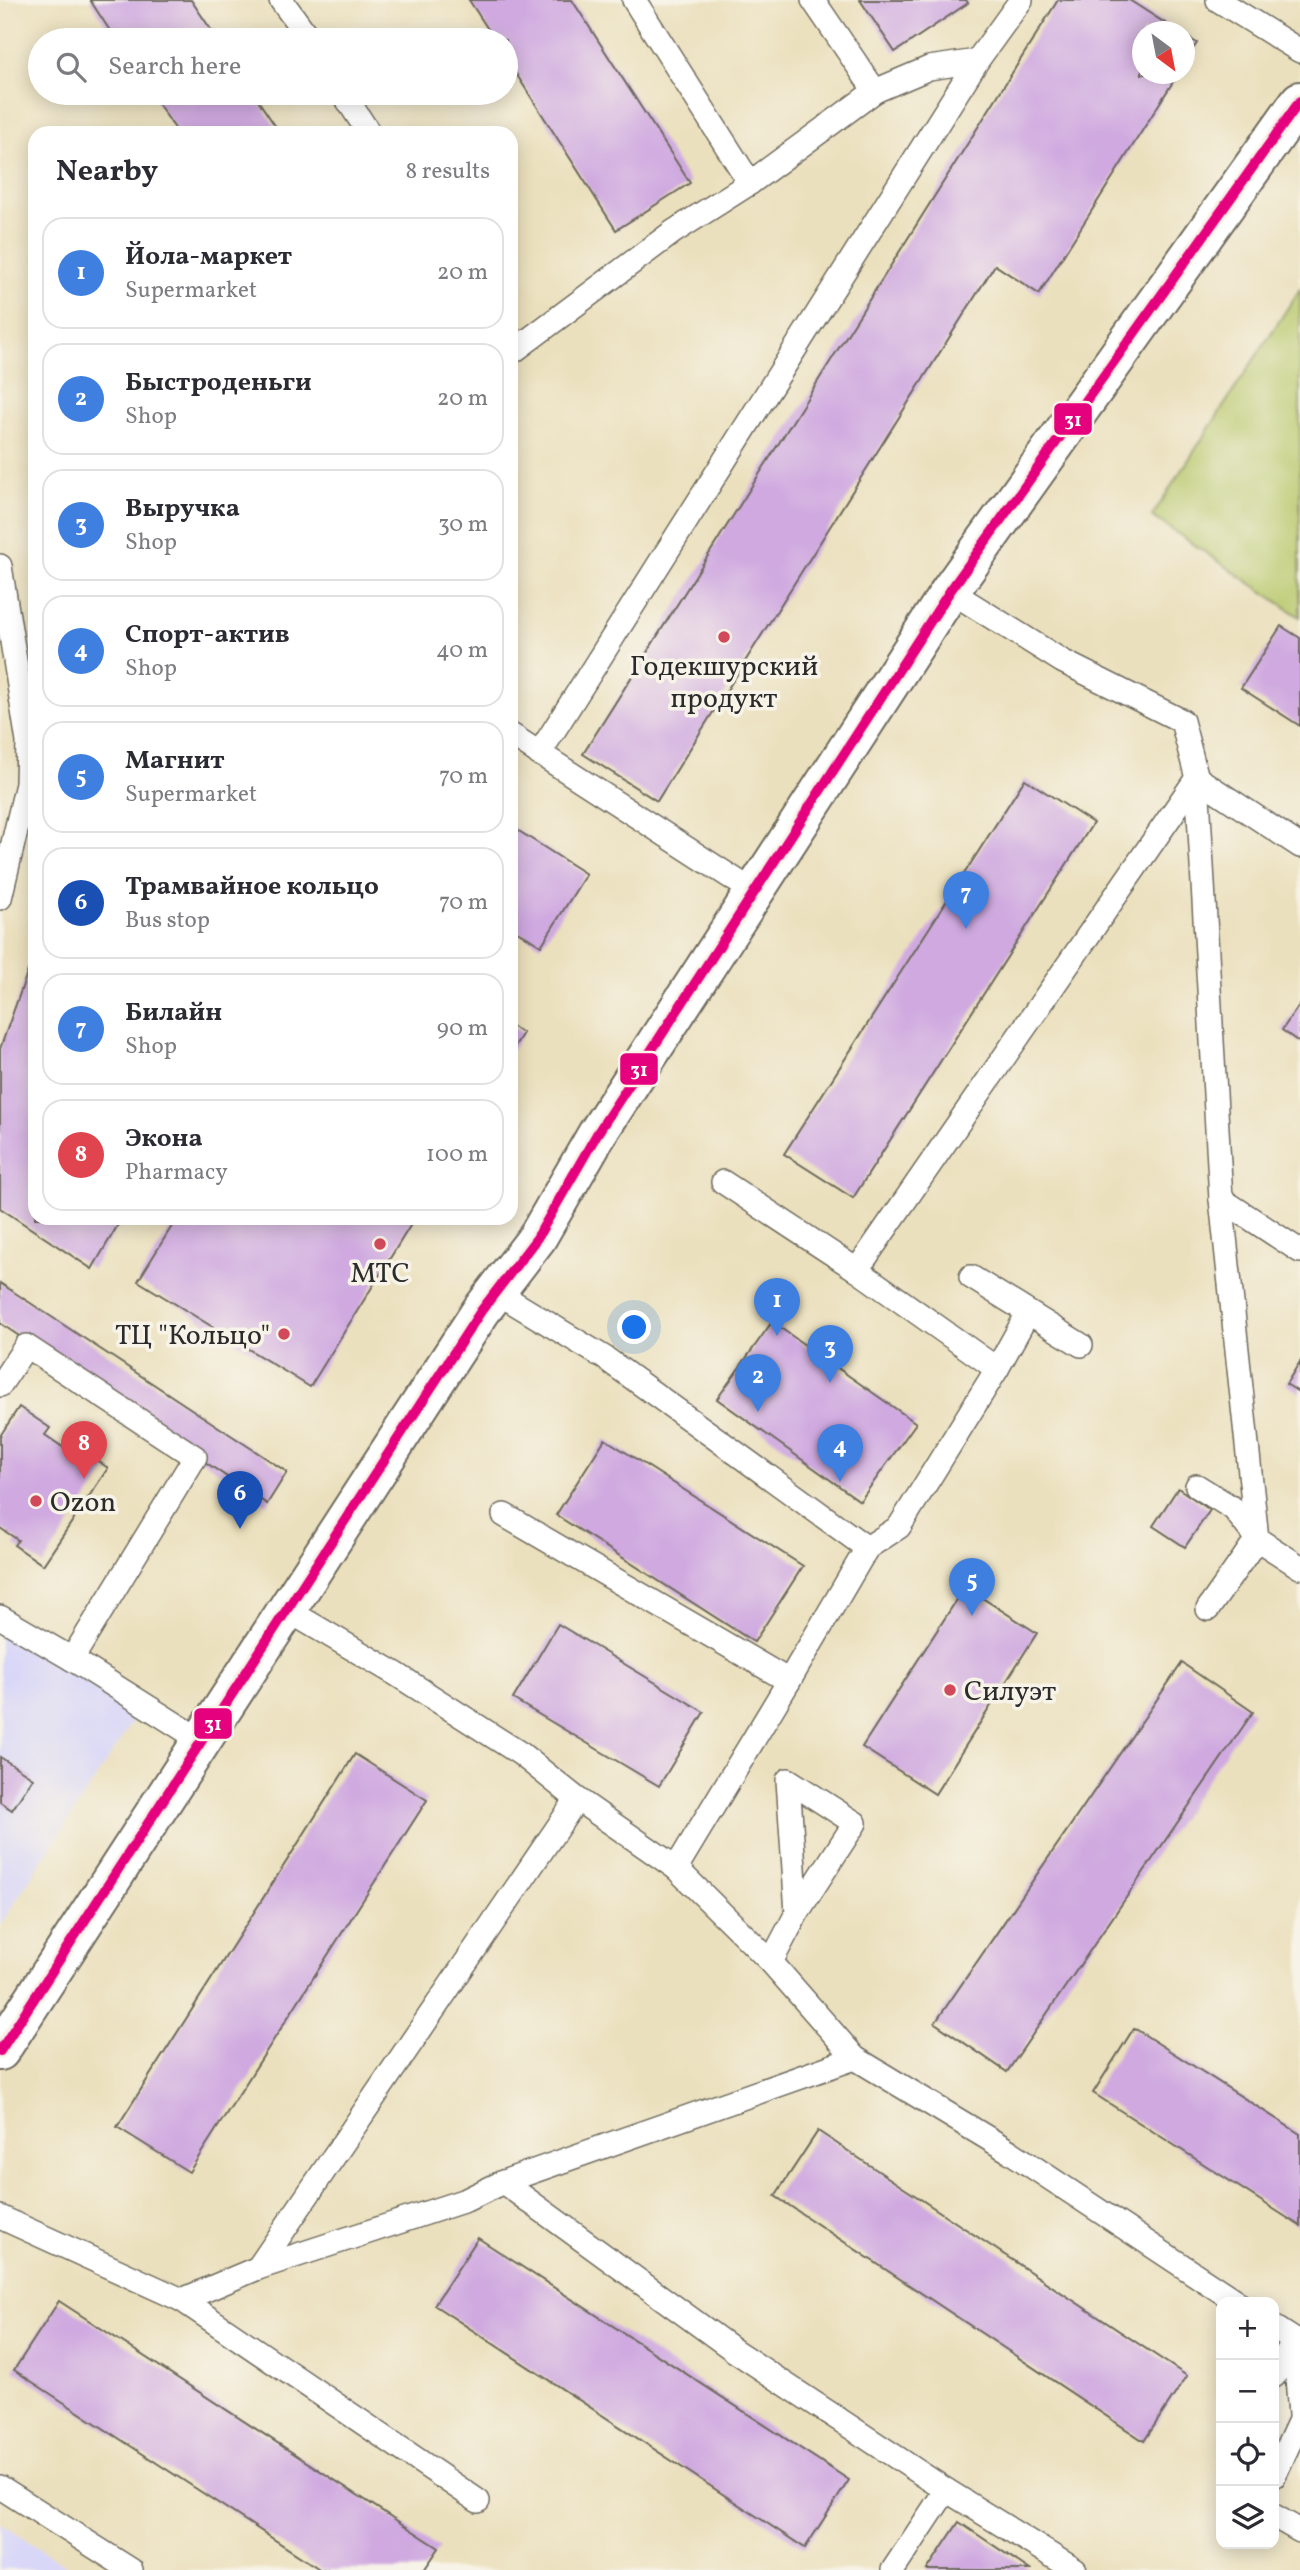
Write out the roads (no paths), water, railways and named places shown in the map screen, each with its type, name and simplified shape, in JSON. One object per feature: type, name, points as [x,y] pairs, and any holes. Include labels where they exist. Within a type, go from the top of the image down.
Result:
[{"type":"street","points":[[0,2051],[481,1311],[498,1293],[537,1238],[597,1134],[950,591],[1300,101]]},
{"type":"lane","points":[[281,0],[301,28]]},
{"type":"lane","points":[[634,0],[750,183]]},
{"type":"lane","points":[[813,0],[874,91]]},
{"type":"lane","points":[[539,754],[977,61],[1021,0]]},
{"type":"lane","points":[[1218,0],[1300,51]]},
{"type":"lane","points":[[518,348],[673,232],[750,183],[874,91],[929,68],[977,61]]},
{"type":"lane","points":[[351,105],[364,126]]},
{"type":"lane","points":[[0,566],[28,736]]},
{"type":"lane","points":[[950,591],[1062,661],[1182,721],[1197,778],[1221,1199],[1256,1539],[1208,1609]]},
{"type":"lane","points":[[518,740],[754,892]]},
{"type":"lane","points":[[0,898],[27,784],[28,763]]},
{"type":"lane","points":[[1197,778],[1300,846]]},
{"type":"lane","points":[[858,1270],[1197,778]]},
{"type":"lane","points":[[723,1182],[858,1270],[997,1369]]},
{"type":"lane","points":[[1221,1199],[1300,1251]]},
{"type":"lane","points":[[971,1277],[1081,1345]]},
{"type":"lane","points":[[498,1293],[605,1358],[867,1548]]},
{"type":"lane","points":[[676,1868],[867,1548],[898,1527],[997,1369],[1028,1313]]},
{"type":"lane","points":[[0,1385],[26,1346],[195,1457],[72,1659]]},
{"type":"lane","points":[[1197,1486],[1234,1509],[1256,1539],[1300,1567]]},
{"type":"lane","points":[[504,1515],[789,1681]]},
{"type":"lane","points":[[287,1610],[396,1674],[509,1746],[577,1799],[676,1868],[771,1962],[855,2058],[1009,2151],[1229,2297]]},
{"type":"lane","points":[[0,1617],[202,1741]]},
{"type":"lane","points":[[771,1962],[797,1913],[855,1822],[788,1780],[797,1913]]},
{"type":"lane","points":[[258,2268],[577,1799]]},
{"type":"lane","points":[[182,2300],[258,2268],[466,2200],[503,2182],[855,2058]]},
{"type":"lane","points":[[503,2182],[735,2351],[946,2490],[1075,2570]]},
{"type":"lane","points":[[0,2217],[182,2300],[478,2501]]},
{"type":"lane","points":[[1279,2330],[1297,2342]]},
{"type":"lane","points":[[1279,2369],[1297,2342]]},
{"type":"lane","points":[[1279,2465],[1300,2418],[1297,2342]]},
{"type":"lane","points":[[0,2487],[131,2570]]},
{"type":"lane","points":[[893,2570],[946,2490]]},
{"type":"lane","points":[[1279,2519],[1300,2531]]},
{"type":"place","name":"Годекшурский продукт","points":[[724,637]]},
{"type":"place","name":"Билайн","points":[[966,929]]},
{"type":"place","name":"МТС","points":[[380,1244]]},
{"type":"place","name":"ТЦ \"Кольцо\"","points":[[284,1334]]},
{"type":"place","name":"Йола-маркет","points":[[777,1336]]},
{"type":"place","name":"Выручка","points":[[830,1383]]},
{"type":"place","name":"Быстроденьги","points":[[758,1412]]},
{"type":"place","name":"Экона","points":[[84,1479]]},
{"type":"place","name":"Спорт-актив","points":[[840,1482]]},
{"type":"place","name":"Ozon","points":[[36,1501]]},
{"type":"place","name":"Трамвайное кольцо","points":[[240,1529]]},
{"type":"place","name":"Магнит","points":[[972,1616]]},
{"type":"place","name":"Силуэт","points":[[950,1690]]}]
